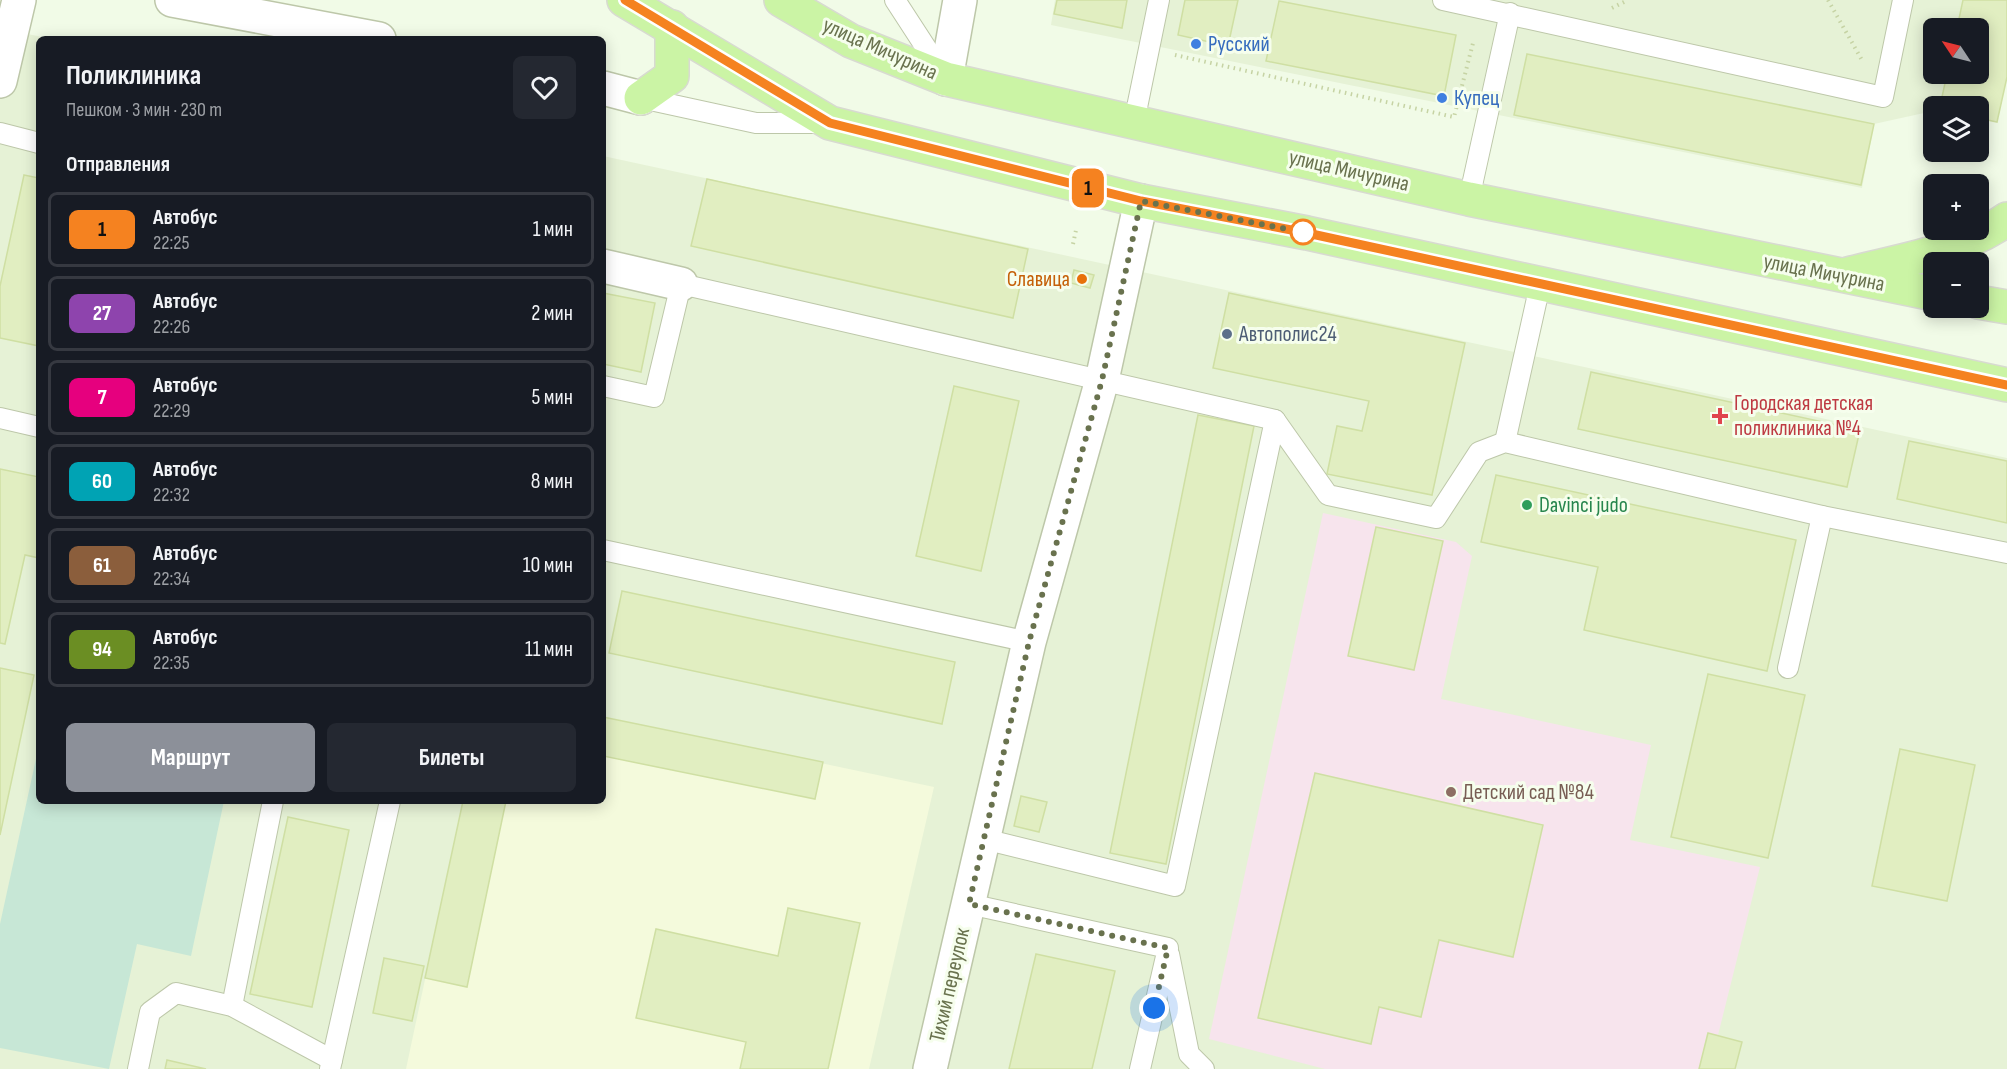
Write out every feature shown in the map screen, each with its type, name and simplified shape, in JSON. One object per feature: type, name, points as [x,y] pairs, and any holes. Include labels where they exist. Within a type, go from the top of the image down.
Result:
[{"type":"main road","points":[[624,0],[830,123],[1141,201],[1307,233],[2007,385]]},
{"type":"main road","name":"улица Мичурина","points":[[781,0],[851,41],[946,79],[1469,199],[1923,292]]},
{"type":"main road","points":[[641,98],[672,76],[672,27]]},
{"type":"main road","points":[[1838,276],[1964,243],[1990,231],[2007,219]]},
{"type":"main road","points":[[1989,304],[2007,307]]},
{"type":"street","points":[[0,81],[19,0]]},
{"type":"street","points":[[172,0],[363,36]]},
{"type":"street","points":[[946,79],[960,0]]},
{"type":"street","points":[[606,89],[641,98]]},
{"type":"street","name":"Тихий переулок","points":[[930,1069],[1029,642],[1102,380],[1141,201]]},
{"type":"street","points":[[606,267],[681,284]]},
{"type":"lane","points":[[896,0],[946,79]]},
{"type":"lane","points":[[1134,122],[1159,0]]},
{"type":"lane","points":[[1443,0],[1883,97],[1903,0]]},
{"type":"lane","points":[[1469,199],[1510,13]]},
{"type":"lane","points":[[641,98],[756,123],[830,123]]},
{"type":"lane","points":[[0,134],[36,142]]},
{"type":"lane","points":[[606,387],[654,397],[681,284],[1275,420],[1328,495],[1436,518],[1479,452],[1505,442],[1822,516],[2007,552]]},
{"type":"lane","points":[[1505,442],[1540,285]]},
{"type":"lane","points":[[0,418],[36,426]]},
{"type":"lane","points":[[984,839],[1175,886],[1275,420]]},
{"type":"lane","points":[[1788,668],[1822,516]]},
{"type":"lane","points":[[606,551],[1029,642]]},
{"type":"lane","points":[[232,1006],[272,804]]},
{"type":"lane","points":[[138,1069],[150,1012],[176,993],[232,1006],[331,1065],[389,804]]},
{"type":"lane","points":[[969,904],[1168,948]]},
{"type":"lane","points":[[1140,1069],[1168,948]]},
{"type":"lane","points":[[1168,948],[1189,1054],[1204,1069]]},
{"type":"path","points":[[1828,0],[1883,97]]},
{"type":"path","points":[[1148,49],[1454,117],[1481,8]]},
{"type":"path","points":[[1073,244],[1076,230]]},
{"type":"shaded area","points":[[1055,0],[2007,0],[2007,77],[1997,122],[1989,120],[1989,96],[1923,96],[1923,113],[1874,124],[1862,188],[1051,25]]},
{"type":"shaded area","points":[[0,29],[38,36],[36,804],[606,804],[606,157],[2007,458],[2007,1069],[0,1069]]},
{"type":"shaded area","name":"Детский сад №84","points":[[1323,513],[1456,542],[1472,556],[1441,699],[1651,745],[1630,840],[1760,867],[1718,1035],[1707,1033],[1699,1069],[1325,1069],[1209,1039]]},
{"type":"shaded area","points":[[606,718],[934,787],[869,1069],[406,1069],[462,804],[606,804]]},
{"type":"shaded area","points":[[36,759],[36,804],[223,804],[191,956],[137,944],[109,1069],[0,1048],[0,924]]},
{"type":"building","points":[[1057,0],[1127,0],[1122,28],[1054,14]]},
{"type":"building","points":[[1185,0],[1238,0],[1228,46],[1178,35]]},
{"type":"building","points":[[1963,0],[2007,0],[2007,77],[1997,122],[1989,120],[1989,96],[1942,96],[1945,84],[1989,84],[1989,18],[1959,18]]},
{"type":"building","points":[[1279,1],[1456,35],[1444,96],[1266,61]]},
{"type":"building","points":[[1527,54],[1874,124],[1861,185],[1514,115]]},
{"type":"building","points":[[24,175],[36,177],[36,345],[0,338],[0,286]]},
{"type":"building","points":[[707,179],[1028,249],[1013,318],[691,246]]},
{"type":"building","name":"Славица","points":[[1074,270],[1094,275],[1090,288],[1071,283]]},
{"type":"building","points":[[1229,293],[1465,343],[1432,495],[1327,474],[1337,426],[1362,431],[1369,401],[1213,368]]},
{"type":"building","points":[[606,294],[655,303],[641,372],[606,365]]},
{"type":"building","points":[[1591,372],[1860,430],[1847,487],[1578,429]]},
{"type":"building","points":[[954,386],[1019,401],[981,571],[916,556]]},
{"type":"building","points":[[1198,415],[1254,426],[1166,864],[1110,853]]},
{"type":"building","points":[[1909,441],[2007,461],[2007,523],[1897,499]]},
{"type":"building","points":[[0,469],[36,476],[36,557],[25,555],[5,644],[0,643]]},
{"type":"building","points":[[1496,475],[1796,540],[1767,671],[1584,630],[1598,567],[1481,542]]},
{"type":"building","points":[[1376,527],[1443,541],[1414,670],[1348,656]]},
{"type":"building","points":[[622,591],[955,662],[942,724],[609,653]]},
{"type":"building","points":[[0,668],[34,675],[0,835]]},
{"type":"building","points":[[1708,674],[1805,695],[1768,858],[1671,837]]},
{"type":"building","points":[[606,718],[823,762],[815,799],[606,757]]},
{"type":"building","points":[[1900,749],[1975,765],[1947,901],[1872,886]]},
{"type":"building","points":[[1315,773],[1543,825],[1513,957],[1439,940],[1421,1017],[1379,1007],[1371,1044],[1258,1018]]},
{"type":"building","points":[[1021,796],[1047,802],[1039,832],[1014,826]]},
{"type":"building","points":[[462,804],[505,804],[467,987],[425,978]]},
{"type":"building","points":[[288,817],[349,830],[312,1007],[250,994]]},
{"type":"building","points":[[788,908],[860,923],[828,1069],[740,1069],[746,1042],[636,1018],[656,929],[778,956]]},
{"type":"building","points":[[1036,954],[1115,971],[1092,1069],[1009,1069]]},
{"type":"building","points":[[384,958],[424,966],[412,1021],[373,1013]]},
{"type":"building","points":[[1708,1033],[1742,1042],[1735,1069],[1699,1069]]},
{"type":"building","points":[[167,1060],[206,1069],[165,1069]]},
{"type":"bus line","name":"1","points":[[625,0],[778,94],[830,123],[1141,201],[1307,233],[2007,385]]},
{"type":"place","name":"Русский","points":[[1196,44]]},
{"type":"place","name":"Купец","points":[[1442,98]]},
{"type":"place","name":"Славица","points":[[1082,279]]},
{"type":"place","name":"Автополис24","points":[[1227,334]]},
{"type":"place","name":"Городская детская поликлиника №4","points":[[1720,416]]},
{"type":"place","name":"Davinci judo","points":[[1527,505]]},
{"type":"place","name":"Детский сад №84","points":[[1451,792]]},
{"type":"route","points":[[1154,1008],[1168,948],[969,904],[1029,642],[1102,380],[1141,201],[1307,233],[1303,232]]}]
